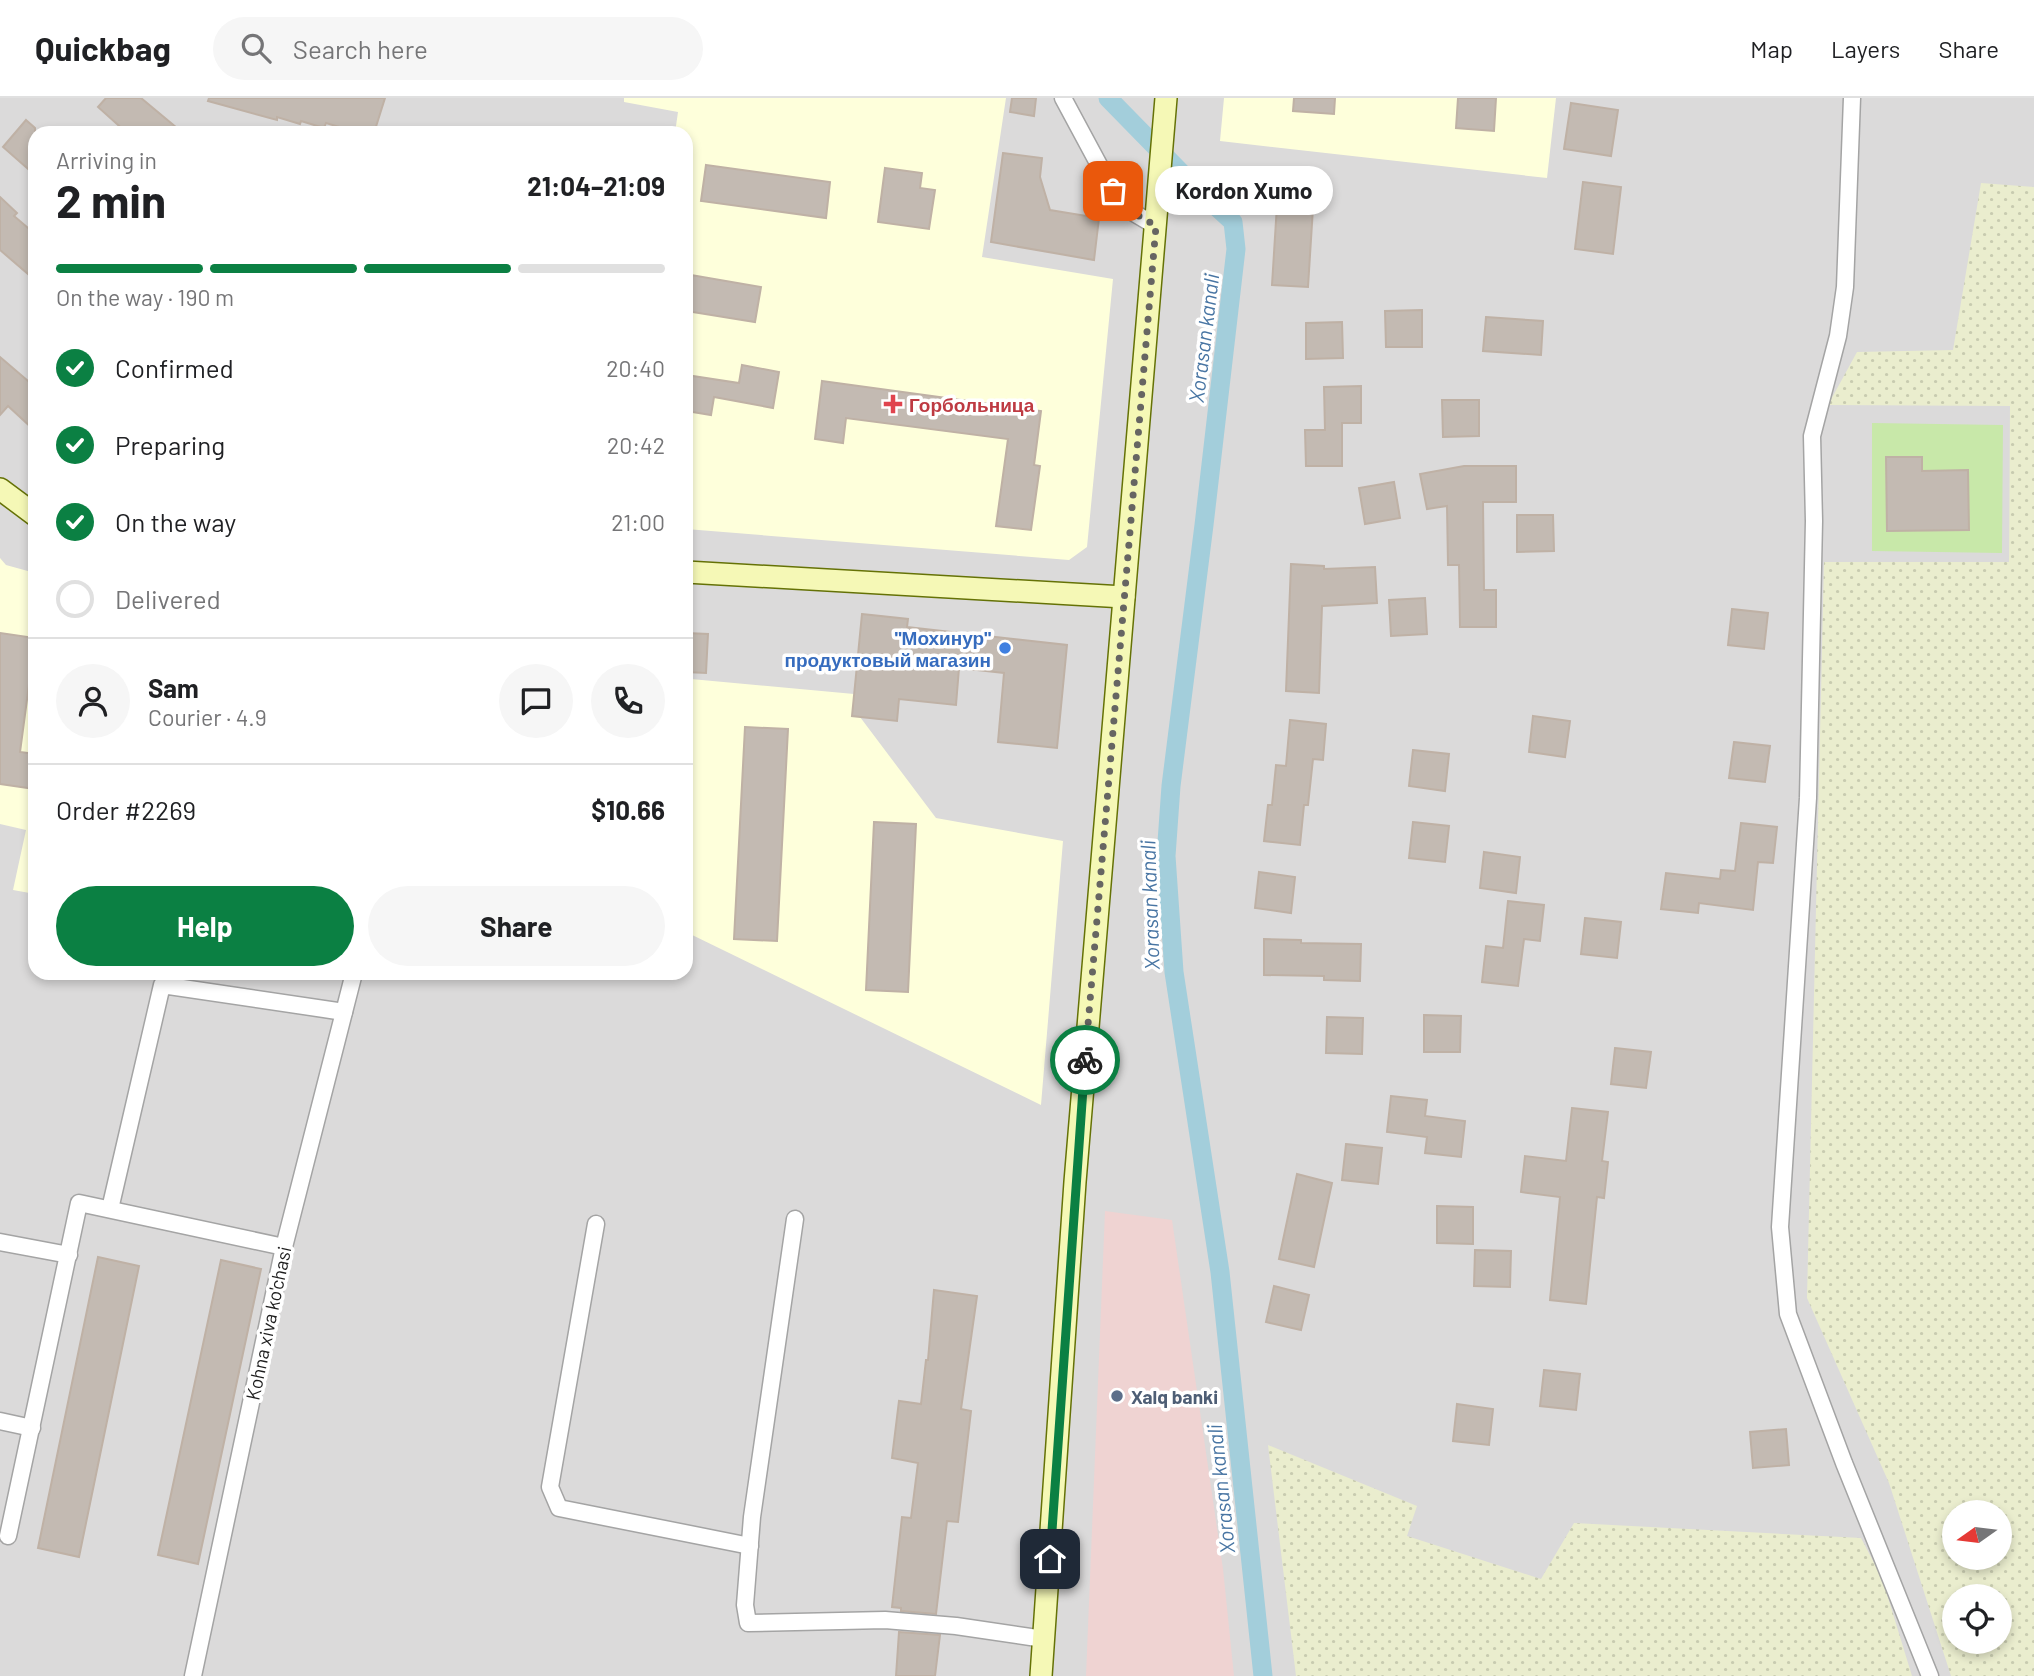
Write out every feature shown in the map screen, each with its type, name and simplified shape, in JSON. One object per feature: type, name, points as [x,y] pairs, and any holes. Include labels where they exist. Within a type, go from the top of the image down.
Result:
[{"type":"main road","points":[[1041,1676],[1076,1168],[1167,98]]},
{"type":"main road","points":[[0,489],[28,510]]},
{"type":"main road","points":[[693,572],[1124,597]]},
{"type":"street","points":[[1063,98],[1113,191],[1129,210],[1156,226]]},
{"type":"street","points":[[1852,98],[1845,287],[1838,336],[1812,436],[1814,521],[1808,798],[1780,1227],[1788,1314],[1844,1463],[1930,1676]]},
{"type":"street","name":"Kohna xiva ko'chasi","points":[[193,1676],[284,1247],[352,980]]},
{"type":"street","points":[[110,1209],[162,985],[344,1012]]},
{"type":"street","points":[[8,1536],[79,1203],[284,1247]]},
{"type":"street","points":[[795,1219],[750,1546],[745,1605],[748,1623],[885,1620],[956,1626],[1044,1639]]},
{"type":"street","points":[[596,1224],[550,1487],[559,1508],[750,1546]]},
{"type":"street","points":[[0,1242],[69,1255]]},
{"type":"street","points":[[0,1421],[32,1427]]},
{"type":"shaded area","points":[[0,98],[2034,98],[2034,1676],[0,1676]]},
{"type":"shaded area","name":"Горбольница","points":[[624,98],[1006,98],[982,257],[1113,279],[1087,547],[1069,560],[693,530],[693,126],[676,126],[678,112],[624,102]]},
{"type":"shaded area","points":[[1224,98],[1556,98],[1547,178],[1220,141]]},
{"type":"shaded area","points":[[1981,183],[2034,187],[2034,1676],[1951,1676],[1944,1654],[2012,1654],[2012,1584],[1942,1584],[1942,1648],[1889,1483],[1807,1298],[1824,562],[2009,562],[2010,406],[1828,405],[1857,352],[1953,350]]},
{"type":"shaded area","points":[[0,558],[6,565],[28,571],[28,893],[13,890],[26,830],[0,824]]},
{"type":"shaded area","points":[[693,679],[854,694],[852,716],[860,717],[936,818],[1063,841],[1041,1105],[693,935]]},
{"type":"shaded area","points":[[1105,1211],[1172,1220],[1223,1569],[1234,1676],[1086,1676]]},
{"type":"shaded area","points":[[1268,1445],[1417,1506],[1407,1536],[1541,1579],[1574,1523],[1861,1538],[1882,1578],[1912,1676],[1296,1676]]},
{"type":"green space","points":[[1872,423],[2003,425],[2002,553],[1872,551]]},
{"type":"building","points":[[106,98],[141,98],[175,126],[119,126],[98,107]]},
{"type":"building","points":[[209,98],[385,98],[376,126],[336,126],[326,123],[325,126],[317,126],[301,121],[300,124],[208,101]]},
{"type":"building","points":[[1012,98],[1036,98],[1034,116],[1010,112]]},
{"type":"building","points":[[1294,98],[1335,98],[1334,114],[1293,111]]},
{"type":"building","points":[[1458,98],[1496,98],[1494,131],[1456,128]]},
{"type":"building","points":[[1571,103],[1618,110],[1611,156],[1564,149]]},
{"type":"building","points":[[26,120],[33,126],[28,126],[28,169],[3,147]]},
{"type":"building","points":[[1003,153],[1042,158],[1040,177],[1050,210],[1099,218],[1094,260],[991,242]]},
{"type":"building","points":[[706,165],[830,182],[826,218],[701,201]]},
{"type":"building","points":[[885,168],[922,173],[920,188],[935,190],[929,229],[878,222]]},
{"type":"building","points":[[1279,173],[1315,176],[1308,287],[1272,285]]},
{"type":"building","points":[[1583,182],[1621,187],[1613,254],[1575,249]]},
{"type":"building","points":[[0,197],[17,213],[14,216],[28,228],[28,274],[0,250]]},
{"type":"building","points":[[693,275],[761,287],[755,322],[693,312]]},
{"type":"building","points":[[1422,310],[1422,347],[1386,347],[1385,311]]},
{"type":"building","points":[[1486,317],[1543,321],[1541,355],[1483,351]]},
{"type":"building","points":[[1342,322],[1343,358],[1306,359],[1306,323]]},
{"type":"building","points":[[0,357],[28,381],[28,425],[8,406],[0,415]]},
{"type":"building","points":[[742,365],[779,372],[773,408],[714,397],[711,415],[693,412],[693,376],[739,383]]},
{"type":"building","points":[[822,381],[1041,411],[1034,465],[1040,466],[1031,530],[996,526],[1008,439],[846,418],[843,443],[815,439]]},
{"type":"building","points":[[1361,386],[1361,423],[1342,423],[1342,466],[1306,466],[1305,430],[1325,430],[1324,387]]},
{"type":"building","points":[[1442,400],[1479,400],[1479,436],[1443,437]]},
{"type":"building","points":[[1886,457],[1922,457],[1922,471],[1968,470],[1969,530],[1887,531]]},
{"type":"building","points":[[1464,466],[1516,466],[1516,502],[1483,502],[1484,590],[1496,590],[1496,627],[1460,627],[1459,565],[1448,565],[1447,506],[1427,509],[1420,474]]},
{"type":"building","points":[[1394,482],[1400,518],[1365,524],[1359,488]]},
{"type":"building","points":[[1517,515],[1553,515],[1554,551],[1517,552]]},
{"type":"building","points":[[1291,564],[1324,566],[1324,569],[1375,567],[1377,603],[1322,606],[1319,693],[1286,691]]},
{"type":"building","points":[[1425,598],[1427,634],[1391,636],[1389,600]]},
{"type":"building","points":[[1732,609],[1768,613],[1764,649],[1728,645]]},
{"type":"building","points":[[862,614],[908,619],[907,627],[1067,645],[1057,748],[998,742],[1004,673],[959,668],[956,705],[899,699],[897,721],[852,716]]},
{"type":"building","points":[[0,633],[28,637],[28,692],[20,752],[28,753],[28,788],[0,784]]},
{"type":"building","points":[[693,633],[708,634],[706,673],[693,672]]},
{"type":"building","points":[[1533,716],[1570,721],[1565,757],[1529,752]]},
{"type":"building","points":[[1290,720],[1326,724],[1323,760],[1313,759],[1300,845],[1264,841],[1268,805],[1272,805],[1276,765],[1286,766]]},
{"type":"building","points":[[745,727],[788,729],[777,941],[734,939]]},
{"type":"building","points":[[1734,742],[1770,746],[1765,782],[1729,778]]},
{"type":"building","points":[[1413,750],[1449,754],[1445,791],[1409,786]]},
{"type":"building","points":[[874,822],[916,824],[908,992],[866,990]]},
{"type":"building","points":[[1413,822],[1449,826],[1445,862],[1409,858]]},
{"type":"building","points":[[1741,823],[1777,827],[1773,863],[1758,862],[1753,910],[1699,903],[1698,913],[1661,909],[1666,873],[1720,879],[1721,870],[1735,871]]},
{"type":"building","points":[[1484,852],[1520,857],[1516,893],[1480,888]]},
{"type":"building","points":[[1259,872],[1295,877],[1291,913],[1255,908]]},
{"type":"building","points":[[1508,901],[1544,905],[1540,941],[1524,939],[1518,986],[1482,982],[1486,946],[1503,948]]},
{"type":"building","points":[[1585,918],[1621,922],[1617,958],[1581,954]]},
{"type":"building","points":[[1264,939],[1361,944],[1360,981],[1324,980],[1324,976],[1264,975]]},
{"type":"building","points":[[1424,1015],[1461,1016],[1460,1052],[1424,1052]]},
{"type":"building","points":[[1327,1017],[1363,1018],[1362,1054],[1326,1053]]},
{"type":"building","points":[[1615,1048],[1651,1052],[1646,1088],[1611,1084]]},
{"type":"building","points":[[1391,1096],[1427,1100],[1425,1116],[1465,1121],[1461,1157],[1425,1153],[1427,1137],[1387,1132]]},
{"type":"building","points":[[1572,1108],[1608,1112],[1602,1161],[1608,1162],[1604,1198],[1597,1197],[1586,1304],[1550,1300],[1560,1197],[1521,1192],[1525,1156],[1566,1161]]},
{"type":"building","points":[[1346,1144],[1382,1148],[1378,1184],[1342,1180]]},
{"type":"building","points":[[1297,1174],[1332,1183],[1314,1267],[1279,1259]]},
{"type":"building","points":[[1437,1206],[1473,1207],[1473,1244],[1437,1243]]},
{"type":"building","points":[[1475,1250],[1511,1251],[1510,1287],[1474,1286]]},
{"type":"building","points":[[98,1257],[139,1266],[79,1557],[38,1548]]},
{"type":"building","points":[[221,1260],[261,1269],[198,1564],[158,1555]]},
{"type":"building","points":[[1274,1286],[1309,1295],[1301,1330],[1266,1322]]},
{"type":"building","points":[[934,1290],[977,1296],[961,1409],[971,1411],[958,1522],[947,1521],[936,1614],[901,1611],[901,1608],[892,1607],[902,1517],[911,1518],[918,1463],[892,1458],[899,1401],[921,1404]]},
{"type":"building","points":[[1544,1370],[1580,1374],[1576,1410],[1540,1406]]},
{"type":"building","points":[[1457,1404],[1493,1409],[1489,1445],[1453,1441]]},
{"type":"building","points":[[1786,1429],[1789,1465],[1753,1468],[1750,1432]]},
{"type":"building","points":[[899,1632],[940,1635],[935,1676],[896,1676]]},
{"type":"waterway","name":"Xorasan kanali","points":[[1108,98],[1233,222],[1236,249],[1171,786],[1166,856],[1174,972],[1220,1272],[1263,1676]]},
{"type":"way so far","points":[[1085,1060],[1156,226],[1129,210],[1113,191]]},
{"type":"place","name":"Kordon Xumo","points":[[1113,191]]},
{"type":"place","name":"Горбольница","points":[[893,404]]},
{"type":"place","name":"\"Мохинур\" продуктовый магазин","points":[[1005,648]]},
{"type":"place","name":"Xalq banki","points":[[1117,1396]]},
{"type":"route","points":[[1050,1559],[1085,1060]]}]
